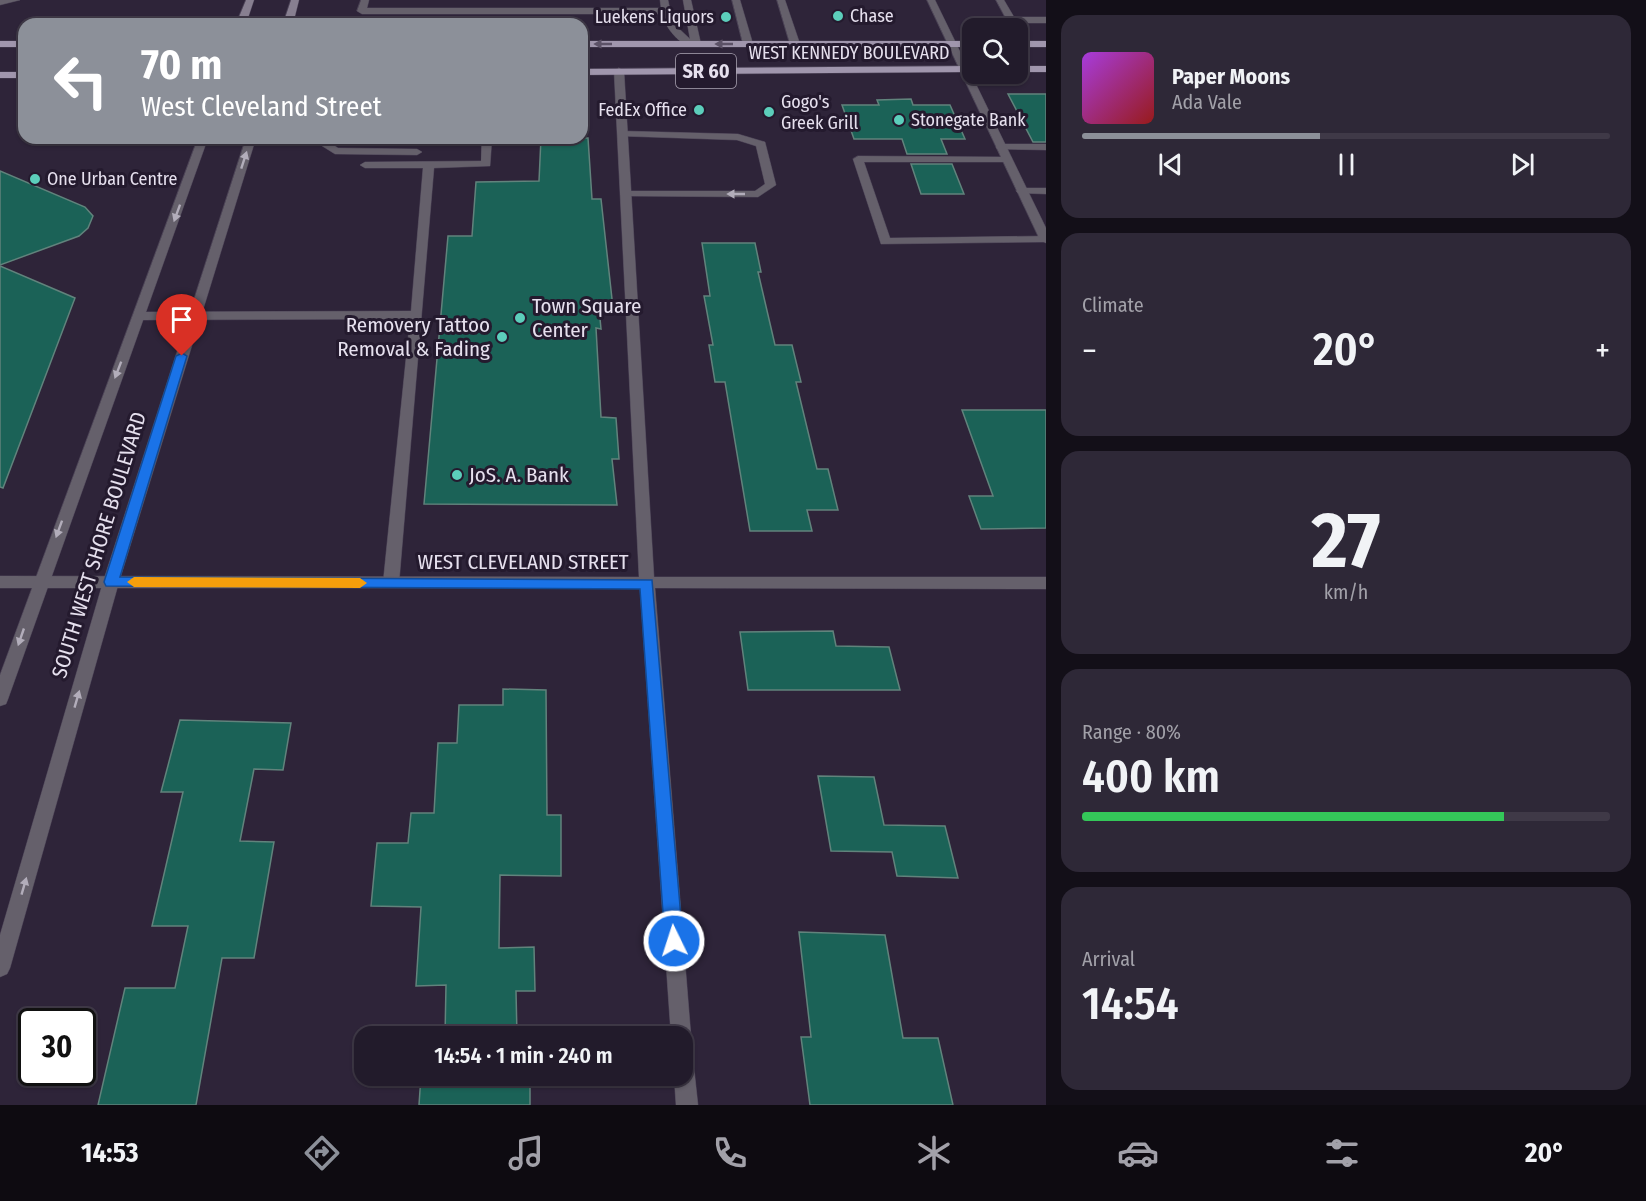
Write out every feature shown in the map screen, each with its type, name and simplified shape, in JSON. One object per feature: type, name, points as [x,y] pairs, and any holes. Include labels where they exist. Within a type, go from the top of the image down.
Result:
[{"type":"main road","points":[[244,18],[250,0]]},
{"type":"main road","points":[[290,18],[295,0]]},
{"type":"main road","points":[[0,44],[18,44]]},
{"type":"main road","name":"WEST KENNEDY BOULEVARD","points":[[588,44],[962,44]]},
{"type":"main road","points":[[1028,44],[1046,44]]},
{"type":"main road","name":"WEST KENNEDY BOULEVARD","points":[[588,72],[962,69]]},
{"type":"main road","points":[[1028,69],[1046,69]]},
{"type":"main road","points":[[0,75],[18,75]]},
{"type":"street","points":[[0,2],[16,0]]},
{"type":"street","points":[[365,0],[362,11],[666,11]]},
{"type":"street","points":[[546,0],[547,11]]},
{"type":"street","points":[[578,0],[580,11]]},
{"type":"street","points":[[664,0],[669,24],[693,44]]},
{"type":"street","points":[[687,0],[693,44]]},
{"type":"street","points":[[736,0],[748,44]]},
{"type":"street","points":[[781,0],[795,44]]},
{"type":"street","points":[[931,0],[951,44],[962,60]]},
{"type":"street","points":[[1000,0],[1009,18]]},
{"type":"street","points":[[565,11],[567,18]]},
{"type":"street","points":[[1028,24],[1046,20]]},
{"type":"street","points":[[619,71],[647,584],[680,1026]]},
{"type":"street","points":[[974,84],[1001,147],[1007,159],[1022,191],[1046,239],[885,242],[858,159],[1007,159]]},
{"type":"street","points":[[623,134],[738,137],[761,144],[771,184],[758,194],[626,194]]},
{"type":"street","name":"SOUTH WEST SHORE BOULEVARD","points":[[0,699],[40,582],[140,316],[201,144]]},
{"type":"street","name":"SOUTH WEST SHORE BOULEVARD","points":[[0,968],[111,582],[249,144]]},
{"type":"street","points":[[327,144],[335,151],[417,152]]},
{"type":"street","points":[[365,165],[486,164],[488,144]]},
{"type":"street","points":[[1001,147],[1046,147]]},
{"type":"street","points":[[391,583],[429,165]]},
{"type":"street","points":[[1022,191],[1046,191]]},
{"type":"street","points":[[140,316],[417,315]]},
{"type":"street","name":"WEST CLEVELAND STREET","points":[[0,582],[1046,584]]},
{"type":"street","points":[[685,1086],[687,1105]]},
{"type":"building","points":[[1008,94],[1046,94],[1046,142],[1033,142]]},
{"type":"building","points":[[911,99],[913,105],[950,105],[965,139],[941,139],[947,154],[907,154],[902,139],[854,139],[842,105],[879,105],[877,100]]},
{"type":"building","name":"Town Square Center","points":[[588,138],[592,199],[601,199],[613,308],[599,308],[601,329],[596,328],[601,417],[616,418],[619,459],[612,459],[617,505],[424,504],[448,236],[472,236],[476,182],[539,181],[541,144],[588,144]]},
{"type":"building","points":[[911,164],[952,164],[964,194],[921,194]]},
{"type":"building","points":[[0,171],[85,207],[93,216],[88,228],[79,236],[0,265]]},
{"type":"building","points":[[702,243],[755,243],[761,272],[758,272],[775,345],[792,345],[801,382],[796,382],[817,469],[828,469],[838,510],[807,510],[812,531],[750,531],[725,382],[715,382],[709,345],[713,345],[704,296],[710,296]]},
{"type":"building","points":[[0,266],[75,298],[3,488],[0,487]]},
{"type":"building","points":[[962,410],[1046,410],[1046,528],[981,529],[969,496],[993,496]]},
{"type":"building","points":[[833,631],[836,646],[889,647],[900,690],[748,690],[740,632]]},
{"type":"building","points":[[503,689],[546,690],[547,815],[561,815],[561,876],[500,875],[499,948],[534,947],[535,991],[516,991],[517,1026],[445,1026],[446,985],[416,986],[421,907],[371,906],[377,843],[408,843],[411,813],[434,813],[438,743],[457,743],[459,705],[503,705]]},
{"type":"building","points":[[180,720],[291,723],[283,770],[254,769],[240,841],[274,842],[254,958],[222,958],[196,1105],[98,1105],[125,988],[175,988],[188,926],[152,926],[183,792],[161,792]]},
{"type":"building","points":[[818,776],[874,777],[884,825],[945,826],[958,878],[897,876],[892,852],[831,851]]},
{"type":"building","points":[[799,932],[885,935],[903,1038],[938,1038],[953,1105],[810,1105],[801,1037],[811,1037]]},
{"type":"building","points":[[420,1086],[530,1086],[530,1105],[419,1105]]},
{"type":"slow traffic","points":[[134,582],[360,583]]},
{"type":"place","name":"Chase","points":[[838,16]]},
{"type":"place","name":"Luekens Liquors","points":[[726,17]]},
{"type":"place","name":"FedEx Office","points":[[699,110]]},
{"type":"place","name":"Gogo's Greek Grill","points":[[769,112]]},
{"type":"place","name":"Stonegate Bank","points":[[899,120]]},
{"type":"place","name":"One Urban Centre","points":[[35,179]]},
{"type":"place","name":"Town Square Center","points":[[520,318]]},
{"type":"place","name":"Removery Tattoo Removal & Fading","points":[[502,337]]},
{"type":"place","name":"JoS. A. Bank","points":[[457,475]]},
{"type":"route","points":[[182,356],[111,582],[647,584],[674,941]]}]
